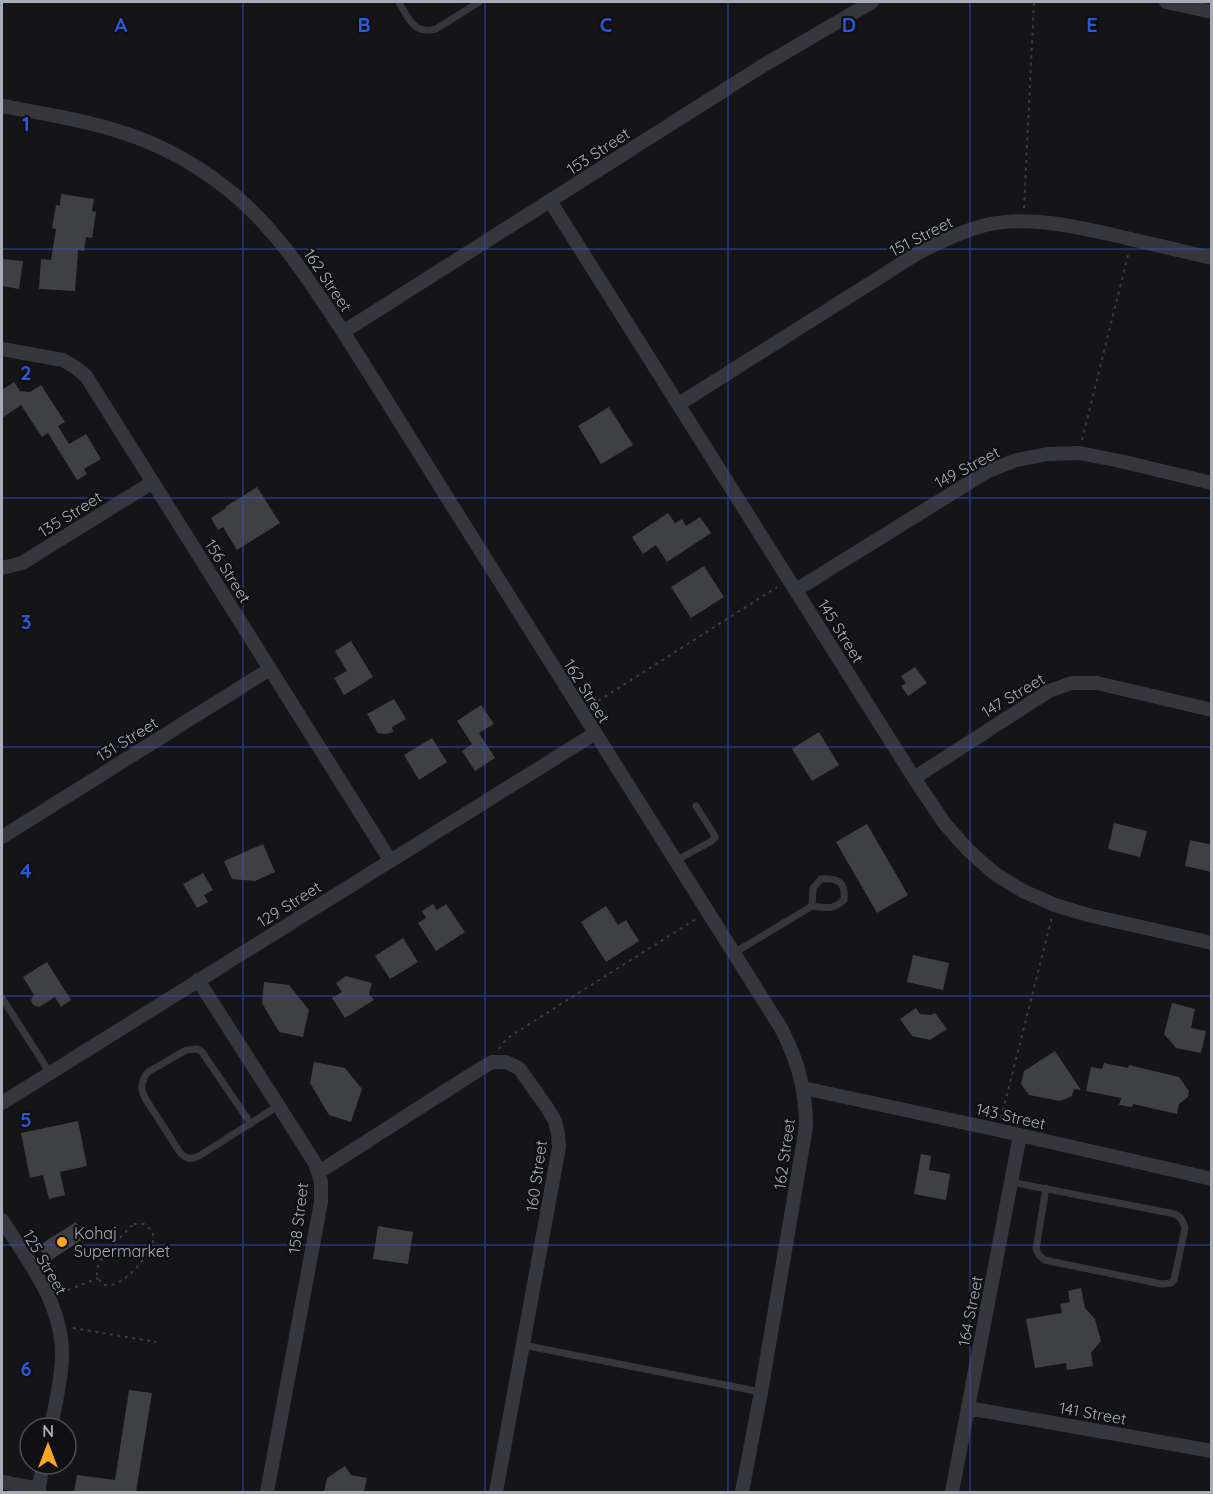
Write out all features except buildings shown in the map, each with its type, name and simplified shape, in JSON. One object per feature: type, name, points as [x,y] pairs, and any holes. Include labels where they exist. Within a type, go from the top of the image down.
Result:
[{"type":"street","name":"153 Street","points":[[343,332],[764,65],[872,2]]},
{"type":"street","points":[[1166,2],[1210,8]]},
{"type":"street","name":"162 Street","points":[[2,106],[119,131],[161,147],[201,169],[237,196],[269,228],[298,263],[343,332],[781,1028],[791,1047],[803,1088],[806,1107],[805,1137],[742,1492]]},
{"type":"street","name":"145 Street","points":[[550,201],[914,778],[945,824],[968,850],[994,873],[1023,891],[1055,905],[1088,915],[1212,943]]},
{"type":"street","name":"151 Street","points":[[679,404],[918,253],[951,236],[986,225],[1023,221],[1060,224],[1212,258]]},
{"type":"street","name":"156 Street","points":[[2,349],[63,360],[86,376],[390,860]]},
{"type":"street","name":"149 Street","points":[[793,585],[988,471],[1017,460],[1048,454],[1079,453],[1212,483]]},
{"type":"street","name":"135 Street","points":[[2,568],[22,563],[153,482]]},
{"type":"street","name":"131 Street","points":[[2,837],[270,669]]},
{"type":"street","name":"147 Street","points":[[914,778],[1049,691],[1072,683],[1096,683],[1212,711]]},
{"type":"street","name":"129 Street","points":[[2,1103],[594,734]]},
{"type":"street","name":"158 Street","points":[[198,980],[315,1163],[321,1182],[321,1202],[267,1492]]},
{"type":"street","points":[[319,1172],[492,1062]]},
{"type":"street","name":"160 Street","points":[[492,1062],[506,1062],[519,1068],[555,1121],[559,1148],[496,1492]]},
{"type":"street","name":"143 Street","points":[[803,1088],[1212,1179]]},
{"type":"street","name":"164 Street","points":[[952,1492],[1020,1135]]},
{"type":"street","name":"125 Street","points":[[2,1220],[50,1298],[59,1326],[62,1354],[53,1416]]},
{"type":"street","name":"141 Street","points":[[968,1408],[1212,1451]]},
{"type":"street","points":[[2,1482],[38,1491],[41,1476]]},
{"type":"lane","points":[[399,2],[412,24],[423,31],[436,29],[479,2]]},
{"type":"lane","points":[[675,861],[715,838],[696,806]]},
{"type":"lane","points":[[734,953],[812,906],[828,909],[838,906],[844,900],[845,892],[841,883],[834,878],[820,879],[813,888],[812,906]]},
{"type":"lane","points":[[2,998],[50,1072]]},
{"type":"lane","points":[[251,1124],[202,1052],[197,1049],[186,1050],[148,1072],[141,1084],[145,1098],[179,1152],[188,1158],[199,1156],[251,1124],[278,1106]]},
{"type":"lane","points":[[1011,1182],[1046,1188],[1169,1212],[1180,1217],[1185,1228],[1174,1280],[1171,1283],[1162,1284],[1044,1260],[1036,1249],[1046,1188]]},
{"type":"lane","points":[[523,1345],[761,1392]]},
{"type":"path","points":[[1023,221],[1034,2]]},
{"type":"path","points":[[1079,453],[1132,239]]},
{"type":"path","points":[[581,712],[793,585]]},
{"type":"path","points":[[998,1130],[1055,905]]},
{"type":"path","points":[[492,1062],[497,1051],[512,1035],[707,912]]},
{"type":"path","points":[[139,1224],[152,1231],[153,1241],[134,1271],[115,1285],[105,1285],[98,1278],[96,1270],[100,1261],[130,1227],[139,1224]]},
{"type":"path","points":[[50,1298],[98,1278]]},
{"type":"path","points":[[59,1326],[156,1342]]},
{"type":"place","name":"Kohaj Supermarket","points":[[62,1242]]}]
